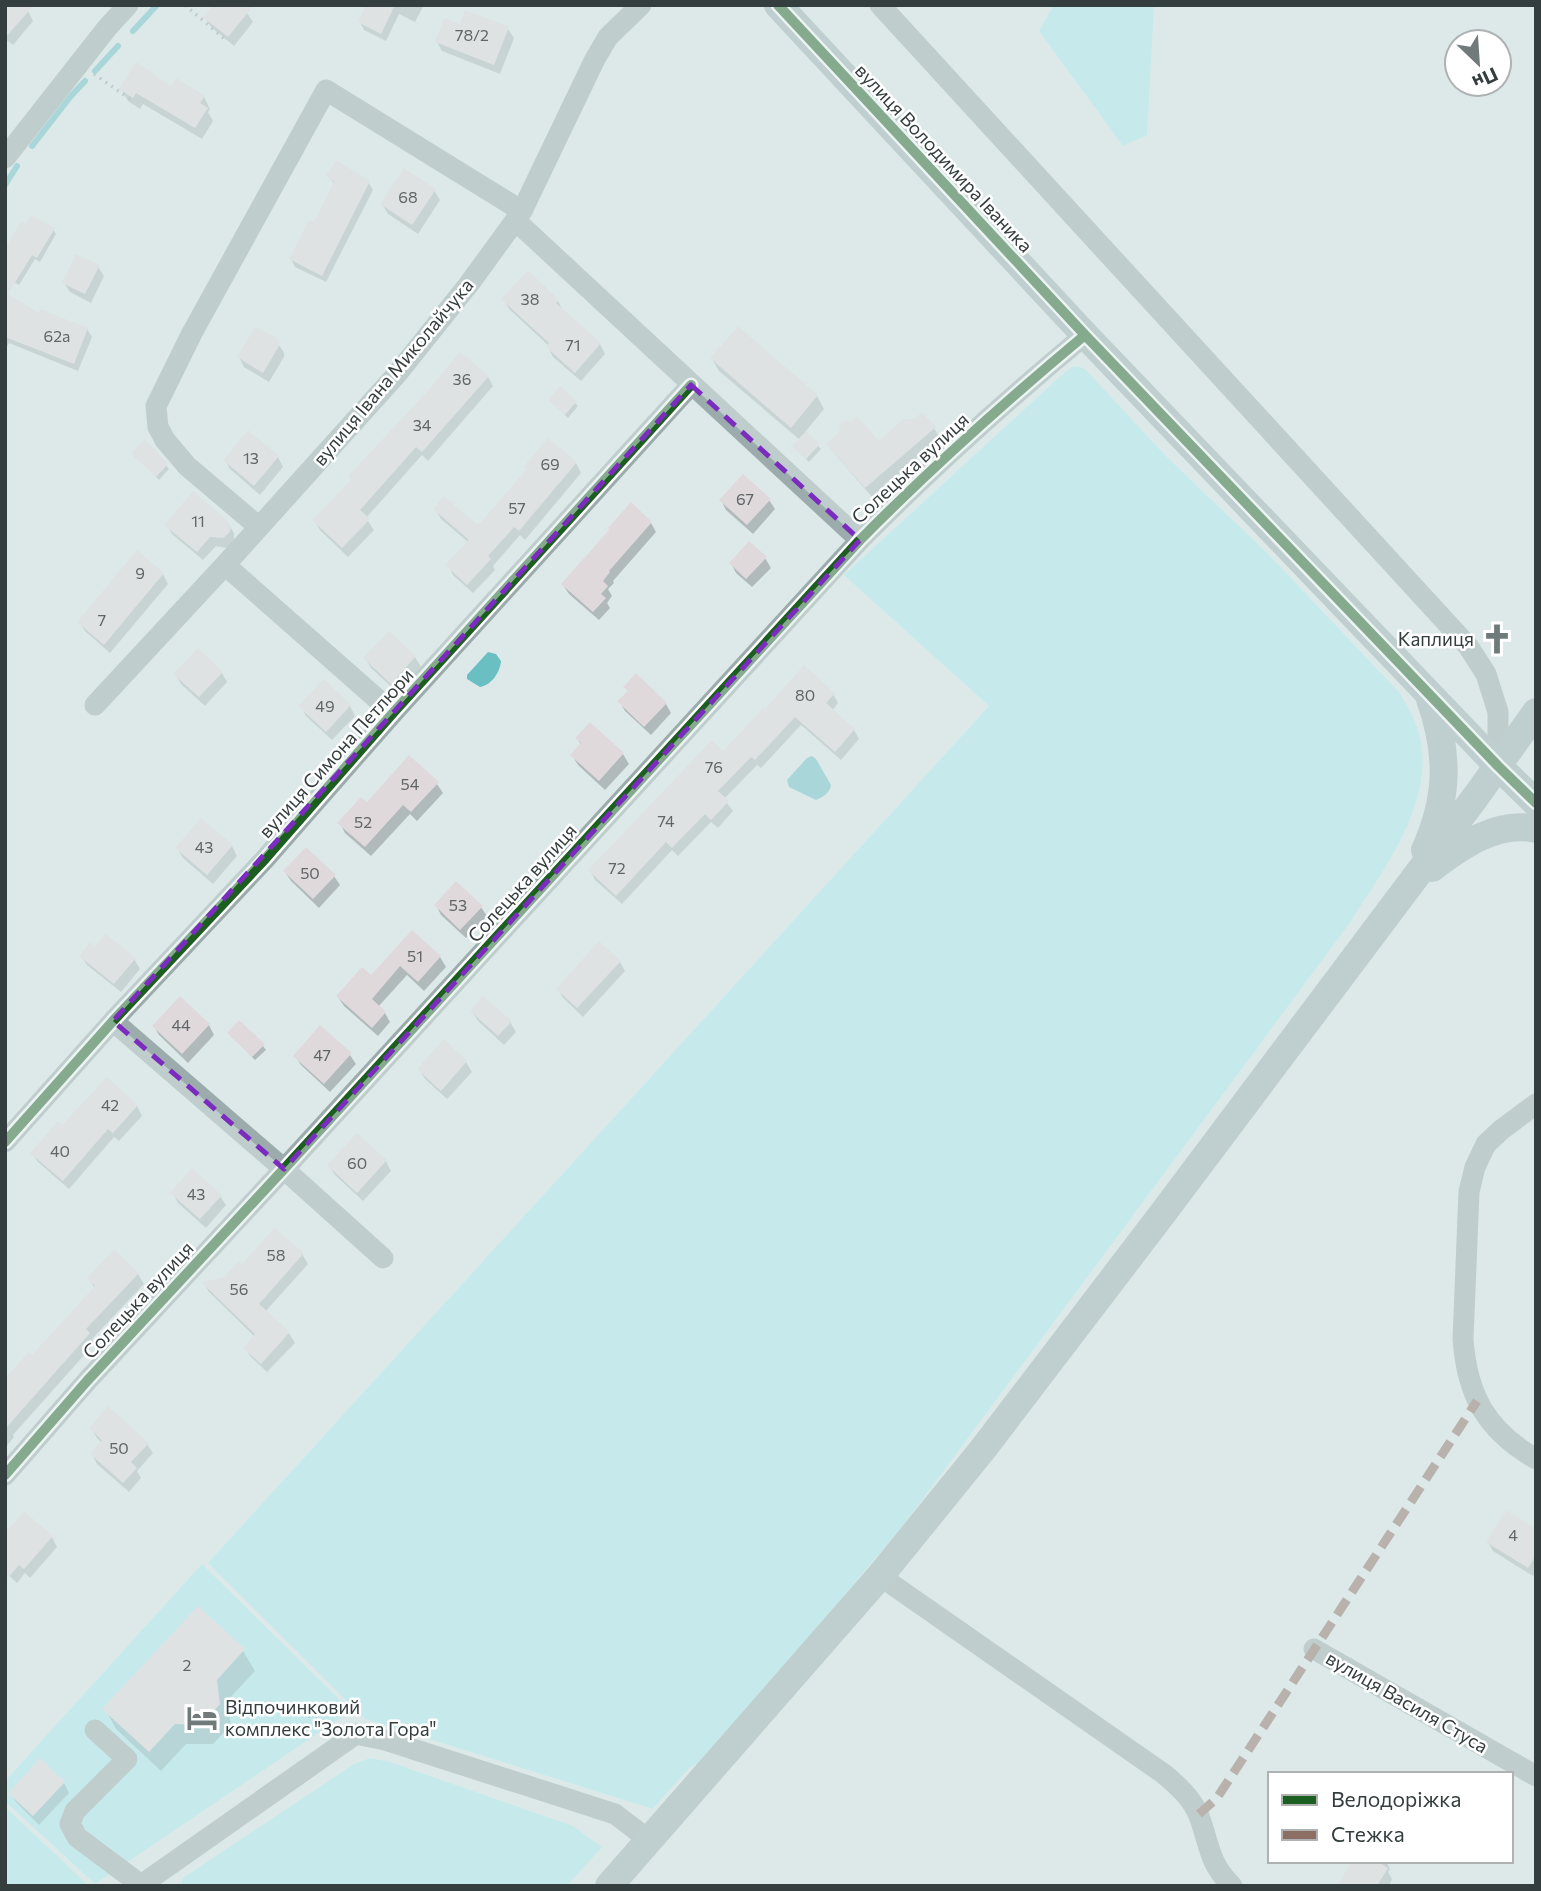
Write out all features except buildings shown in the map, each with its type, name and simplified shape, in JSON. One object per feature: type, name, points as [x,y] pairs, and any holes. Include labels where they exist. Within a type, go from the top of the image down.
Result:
[{"type":"main road","name":"вулиця Володимира Іваника","points":[[778,5],[1085,335],[1536,803]]},
{"type":"main road","points":[[1408,887],[1434,829],[1441,800],[1444,756],[1438,720],[1429,693]]},
{"type":"main road","points":[[609,1886],[880,1576],[1008,1416],[1408,887],[1536,712]]},
{"type":"main road","points":[[1408,887],[1454,852],[1493,832],[1512,828],[1536,829]]},
{"type":"street","points":[[5,158],[128,5]]},
{"type":"street","name":"вулиця Івана Миколайчука","points":[[95,705],[397,374],[469,284],[519,216],[601,48],[608,37],[640,5]]},
{"type":"street","points":[[880,5],[1468,646],[1486,674],[1498,712],[1498,766]]},
{"type":"street","points":[[259,527],[187,466],[165,440],[158,427],[156,406],[192,333],[326,90],[519,216],[691,386],[860,540]]},
{"type":"street","name":"Солецька вулиця","points":[[5,1475],[87,1381],[860,540],[906,493],[1085,335]]},
{"type":"street","name":"вулиця Симона Петлюри","points":[[5,1142],[113,1021],[265,859],[393,713],[691,386]]},
{"type":"street","points":[[225,565],[393,713]]},
{"type":"street","points":[[113,1021],[383,1258]]},
{"type":"street","points":[[1536,1104],[1486,1144],[1475,1167],[1469,1192],[1463,1339],[1470,1384],[1477,1401],[1501,1433],[1536,1459]]},
{"type":"street","points":[[880,1576],[1164,1774],[1186,1793],[1199,1814],[1212,1858],[1233,1886]]},
{"type":"street","name":"вулиця Василя Стуса","points":[[1314,1649],[1536,1776]]},
{"type":"street","points":[[96,1730],[127,1759],[75,1811],[70,1824],[77,1837],[141,1885],[356,1734],[398,1744],[615,1814],[649,1840]]},
{"type":"path","points":[[185,5],[227,41]]},
{"type":"path","points":[[79,64],[133,101]]},
{"type":"path","points":[[269,1702],[356,1734]]},
{"type":"highlighted area","points":[[691,385],[860,540],[284,1169],[113,1021]]},
{"type":"shaded area","points":[[1054,5],[1154,5],[1147,135],[1123,146],[1039,31]]},
{"type":"shaded area","points":[[1078,366],[1086,370],[1165,455],[1268,554],[1399,692],[1418,730],[1422,756],[1421,782],[1404,833],[1349,924],[905,1523],[706,1760],[689,1768],[653,1809],[365,1719],[208,1563],[989,706],[844,575],[1066,371]]},
{"type":"shaded area","points":[[488,652],[496,654],[501,661],[492,681],[480,687],[467,679],[467,675]]},
{"type":"shaded area","points":[[812,756],[831,785],[824,796],[816,800],[789,787],[787,780]]},
{"type":"shaded area","name":"Відпочинковий комплекс \"Золота Гора\"","points":[[202,1564],[351,1711],[95,1884],[5,1801],[5,1781]]},
{"type":"shaded area","points":[[370,1758],[390,1762],[573,1826],[602,1847],[567,1886],[181,1886],[183,1878],[354,1764]]},
{"type":"shaded area","points":[[5,1807],[89,1886],[5,1886]]},
{"type":"waterway","points":[[133,31],[157,5]]},
{"type":"waterway","points":[[95,71],[118,46]]},
{"type":"waterway","points":[[32,146],[85,81]]},
{"type":"waterway","points":[[5,185],[17,166]]},
{"type":"marked path","points":[[1199,1814],[1217,1798],[1477,1401]]},
{"type":"cycle path","points":[[778,5],[1085,335],[1536,803]]},
{"type":"cycle path","points":[[5,1475],[87,1381],[860,540],[970,435],[1085,335]]},
{"type":"cycle path","points":[[5,1142],[113,1021],[265,859],[393,713],[691,385]]},
{"type":"place","name":"Каплиця","points":[[1497,639]]},
{"type":"place","name":"Відпочинковий комплекс \"Золота Гора\"","points":[[202,1718]]}]
